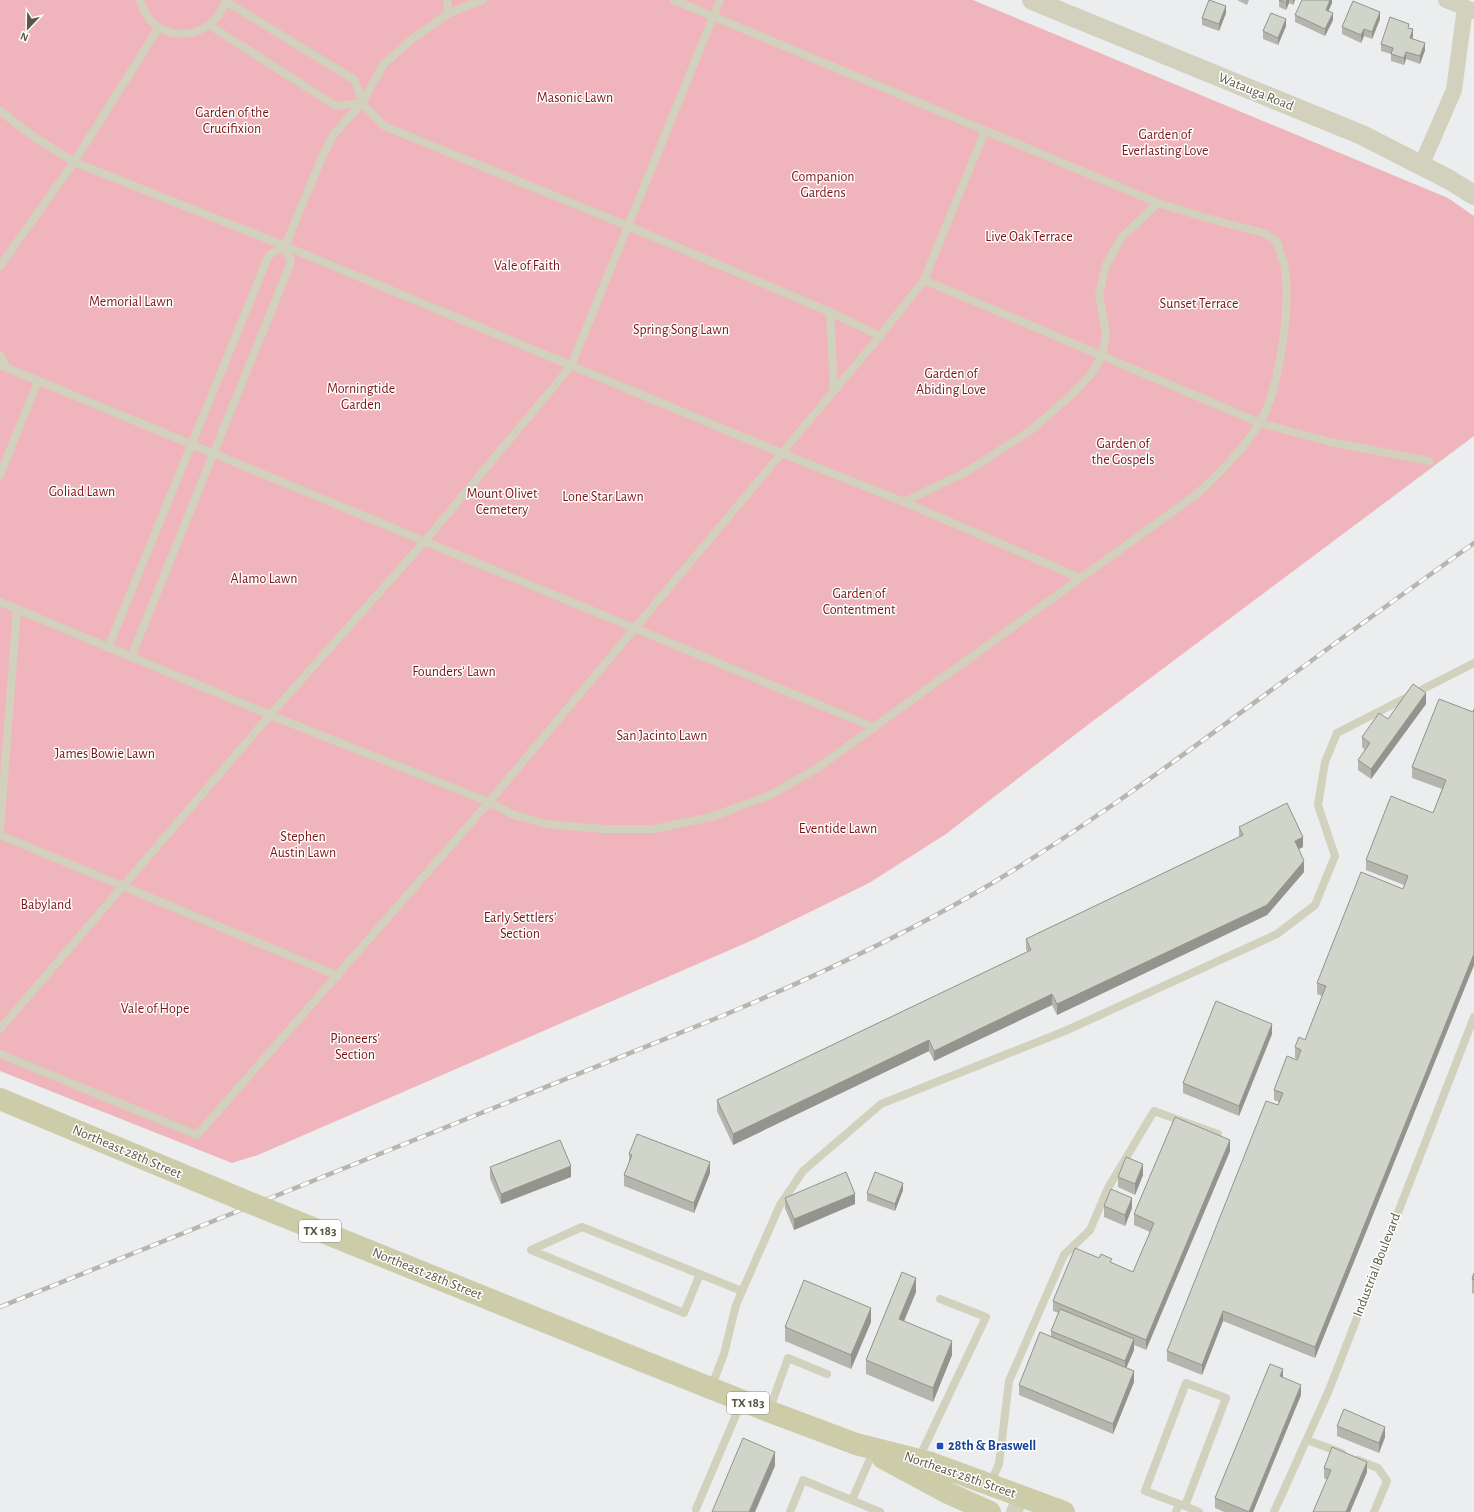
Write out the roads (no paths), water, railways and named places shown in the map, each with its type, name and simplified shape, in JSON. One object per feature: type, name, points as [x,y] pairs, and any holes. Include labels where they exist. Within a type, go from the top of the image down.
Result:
[{"type":"main road","name":"Northeast 28th Street","points":[[0,1099],[243,1200],[742,1401],[864,1448],[948,1493],[990,1512]]},
{"type":"main road","name":"Northeast 28th Street","points":[[864,1448],[919,1459],[989,1485],[1018,1504],[1064,1512]]},
{"type":"street","name":"Watauga Road","points":[[1032,0],[1362,135],[1448,179],[1474,195]]},
{"type":"street","points":[[1421,166],[1454,90],[1469,9],[1446,0]]},
{"type":"lane","points":[[140,0],[149,18],[159,27],[171,32],[184,34],[197,31],[209,25],[219,14],[225,1],[355,80],[362,103],[384,126],[628,226],[830,312],[880,336]]},
{"type":"lane","points":[[447,0],[449,13]]},
{"type":"lane","points":[[130,657],[291,262],[286,246],[322,158],[334,134],[362,103],[384,65],[411,40],[449,13],[483,0]]},
{"type":"lane","points":[[0,602],[270,715],[489,802],[514,815],[547,824],[602,829],[654,829],[711,817],[770,795],[816,769],[875,728],[1197,494],[1232,460],[1260,423],[1274,388],[1281,352],[1286,308],[1284,266],[1277,241],[1264,233],[1202,217],[1158,203],[674,0]]},
{"type":"lane","points":[[0,1029],[270,715],[425,542],[571,366],[720,0]]},
{"type":"lane","points":[[209,25],[336,106],[362,103]]},
{"type":"lane","points":[[0,266],[74,162],[159,27]]},
{"type":"lane","points":[[0,111],[34,137],[74,162],[286,246],[781,453],[904,502],[1080,578]]},
{"type":"lane","points":[[0,1054],[197,1135],[489,802],[880,336],[924,280],[985,130]]},
{"type":"lane","points":[[904,502],[968,471],[1031,430],[1070,396],[1092,373],[1102,356],[1106,333],[1099,294],[1106,265],[1122,237],[1158,203]]},
{"type":"lane","points":[[108,648],[269,255],[286,246]]},
{"type":"lane","points":[[924,280],[1260,423],[1317,439],[1429,461]]},
{"type":"lane","points":[[830,312],[834,389]]},
{"type":"lane","points":[[0,355],[3,366],[38,381],[875,728]]},
{"type":"lane","points":[[0,475],[38,381]]},
{"type":"lane","points":[[0,830],[17,609]]},
{"type":"lane","points":[[711,1388],[724,1354],[736,1305],[780,1205],[803,1171],[881,1104],[1065,1031],[1255,944],[1276,934],[1315,905],[1335,856],[1318,805],[1325,762],[1338,733],[1474,663]]},
{"type":"lane","points":[[0,835],[338,976]]},
{"type":"lane","name":"Industrial Boulevard","points":[[1274,1512],[1329,1390],[1474,1017]]},
{"type":"lane","points":[[989,1485],[999,1464],[1009,1381],[1064,1255],[1090,1230],[1108,1188],[1154,1112],[1218,1134]]},
{"type":"lane","points":[[700,1274],[684,1313],[531,1250],[582,1227],[700,1274],[742,1291]]},
{"type":"lane","points":[[919,1459],[986,1317],[940,1299]]},
{"type":"lane","points":[[768,1411],[788,1358],[827,1374]]},
{"type":"lane","points":[[1176,1512],[1182,1505],[1226,1398],[1186,1383],[1145,1490],[1182,1505],[1199,1512]]},
{"type":"lane","points":[[696,1509],[742,1401]]},
{"type":"lane","points":[[1307,1440],[1378,1468],[1387,1480],[1374,1512]]},
{"type":"lane","points":[[852,1500],[864,1448]]},
{"type":"lane","points":[[790,1512],[803,1480],[880,1512]]},
{"type":"railway","points":[[0,1307],[722,1016],[817,974],[942,912],[1060,841],[1102,812],[1474,543]]},
{"type":"place","name":"28th & Braswell","points":[[940,1446]]},
{"type":"park label","name":"Masonic Lawn","points":[[575,98]]},
{"type":"park label","name":"Garden of the Crucifixion","points":[[232,122]]},
{"type":"park label","name":"Garden of Everlasting Love","points":[[1165,144]]},
{"type":"park label","name":"Companion Gardens","points":[[823,186]]},
{"type":"park label","name":"Live Oak Terrace","points":[[1029,237]]},
{"type":"park label","name":"Vale of Faith","points":[[527,266]]},
{"type":"park label","name":"Memorial Lawn","points":[[131,302]]},
{"type":"park label","name":"Sunset Terrace","points":[[1199,304]]},
{"type":"park label","name":"Spring Song Lawn","points":[[681,330]]},
{"type":"park label","name":"Garden of Abiding Love","points":[[951,382]]},
{"type":"park label","name":"Morningtide Garden","points":[[361,398]]},
{"type":"park label","name":"Garden of the Gospels","points":[[1123,452]]},
{"type":"park label","name":"Goliad Lawn","points":[[82,492]]},
{"type":"park label","name":"Lone Star Lawn","points":[[603,497]]},
{"type":"park label","name":"Mount Olivet Cemetery","points":[[502,502]]},
{"type":"park label","name":"Alamo Lawn","points":[[264,579]]},
{"type":"park label","name":"Garden of Contentment","points":[[859,602]]},
{"type":"park label","name":"Founders’ Lawn","points":[[454,672]]},
{"type":"park label","name":"San Jacinto Lawn","points":[[662,736]]},
{"type":"park label","name":"James Bowie Lawn","points":[[105,754]]},
{"type":"park label","name":"Eventide Lawn","points":[[838,829]]},
{"type":"park label","name":"Stephen Austin Lawn","points":[[303,846]]},
{"type":"park label","name":"Babyland","points":[[46,905]]},
{"type":"park label","name":"Early Settlers’ Section","points":[[520,926]]},
{"type":"park label","name":"Vale of Hope","points":[[155,1009]]},
{"type":"park label","name":"Pioneers’ Section","points":[[355,1048]]}]
